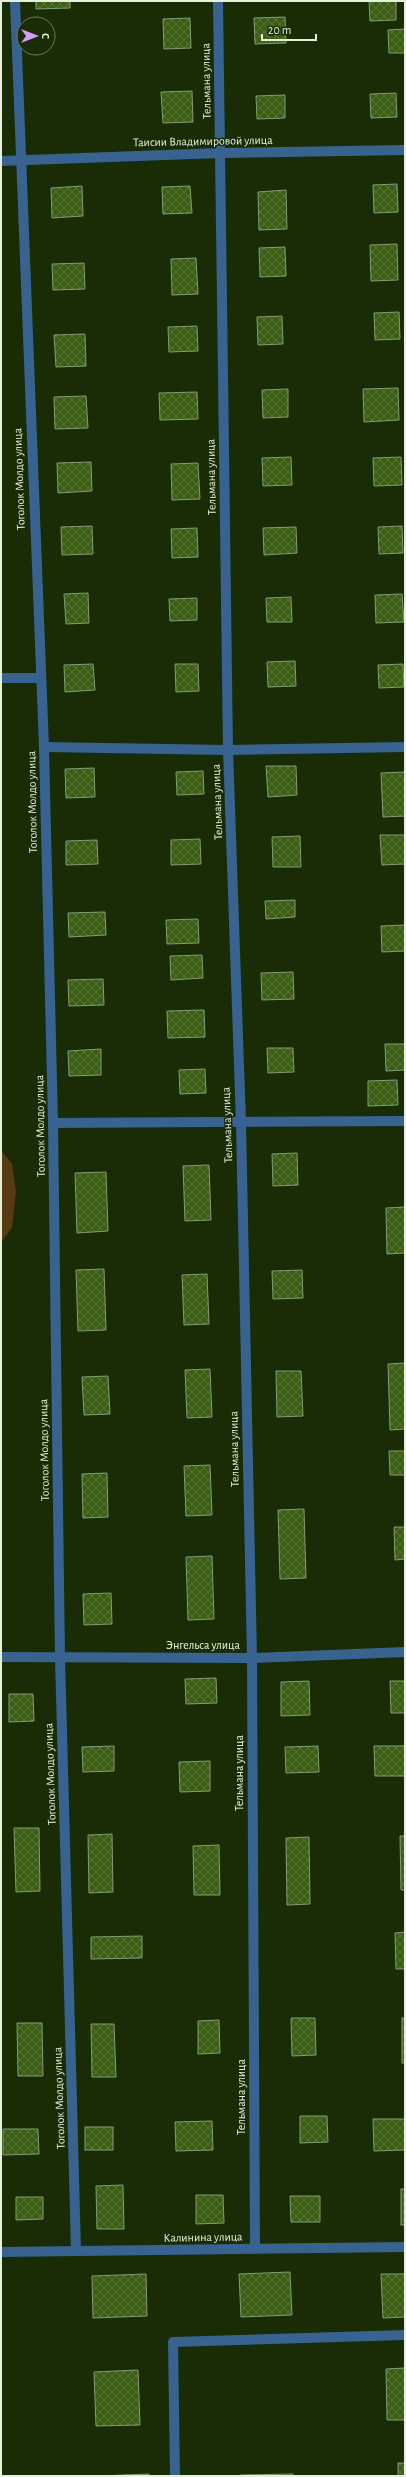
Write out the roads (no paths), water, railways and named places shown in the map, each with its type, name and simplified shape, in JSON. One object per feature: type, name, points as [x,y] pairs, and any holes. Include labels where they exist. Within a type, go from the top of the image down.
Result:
[{"type":"street","name":"Тоголок Молдо улица","points":[[14,1],[19,159],[44,747],[53,1123],[60,1658],[76,2251]]},
{"type":"street","name":"Тельмана улица","points":[[218,1],[228,750],[240,1123],[252,1658],[255,2249]]},
{"type":"street","name":"Таисии Владимировой улица","points":[[1,161],[19,159],[220,153],[405,150]]},
{"type":"street","points":[[1,678],[40,678]]},
{"type":"street","points":[[44,747],[228,750],[405,747]]},
{"type":"street","points":[[53,1123],[405,1121]]},
{"type":"street","name":"Энгельса улица","points":[[1,1657],[252,1658],[405,1652]]},
{"type":"street","name":"Калинина улица","points":[[1,2252],[405,2247]]},
{"type":"street","points":[[175,2476],[173,2342],[405,2335]]}]
